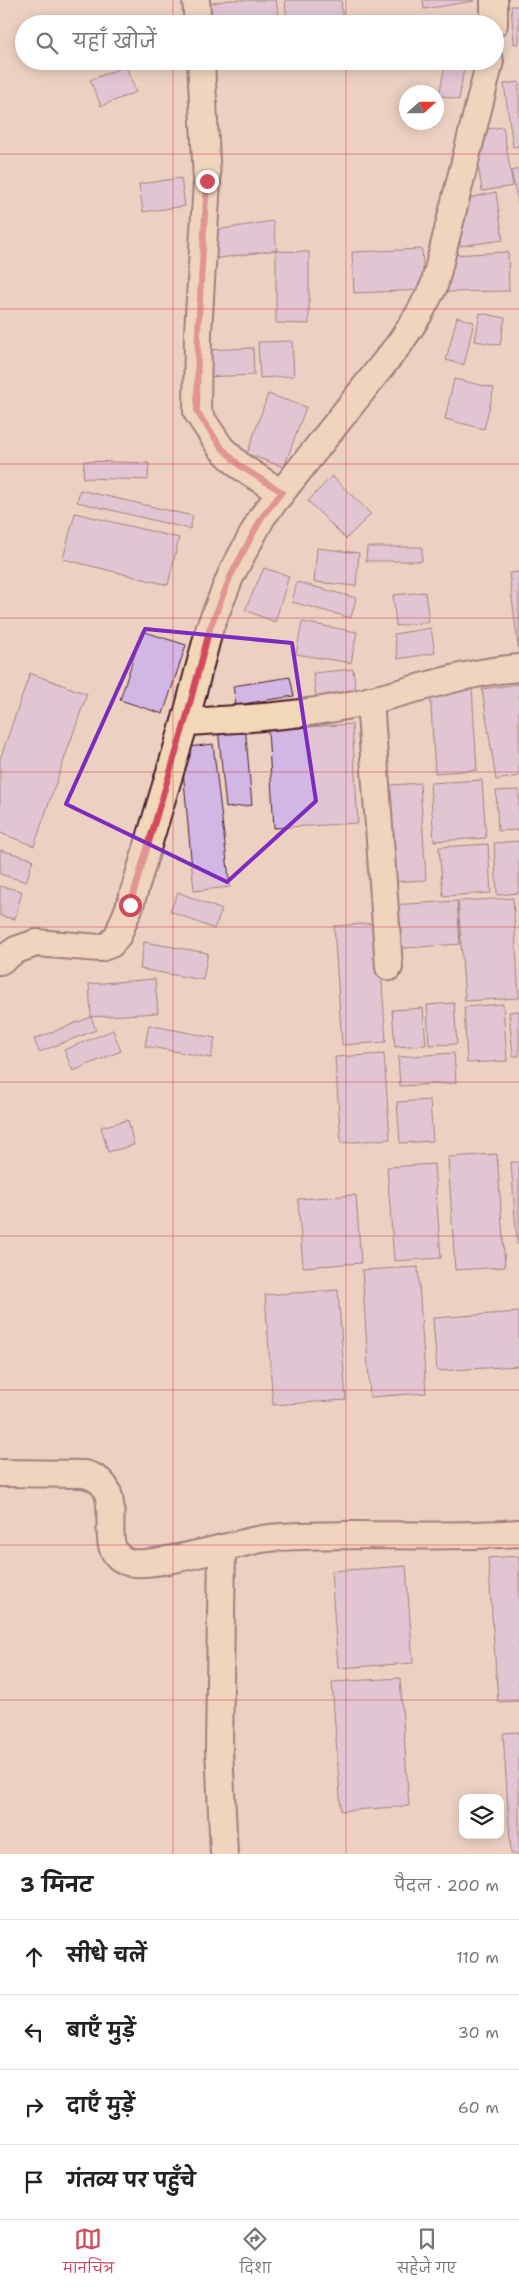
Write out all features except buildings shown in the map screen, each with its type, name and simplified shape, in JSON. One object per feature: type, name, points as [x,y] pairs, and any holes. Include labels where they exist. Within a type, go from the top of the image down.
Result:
[{"type":"street","points":[[196,0],[197,15]]},
{"type":"street","points":[[494,0],[494,15]]},
{"type":"street","points":[[201,70],[207,181],[198,332],[197,412],[222,448],[240,466],[282,492]]},
{"type":"street","points":[[0,961],[16,950],[36,944],[100,948],[111,944],[118,935],[130,905],[185,722],[210,628],[231,575],[262,517],[400,344],[420,314],[434,286],[488,70]]},
{"type":"street","points":[[185,722],[254,719],[356,704],[454,678],[493,670],[519,668]]},
{"type":"street","points":[[370,700],[390,967]]},
{"type":"street","points":[[0,1473],[84,1474],[95,1477],[104,1483],[110,1498],[111,1543],[118,1556],[128,1562],[155,1562],[263,1539],[307,1536],[519,1533]]},
{"type":"street","points":[[222,1548],[219,1748],[224,1854]]},
{"type":"highlighted area","points":[[145,629],[292,643],[316,801],[227,882],[66,804]]},
{"type":"route","points":[[130,905],[185,722],[210,628],[231,575],[262,517],[282,492],[240,466],[222,448],[197,412],[198,332],[207,181]]}]
